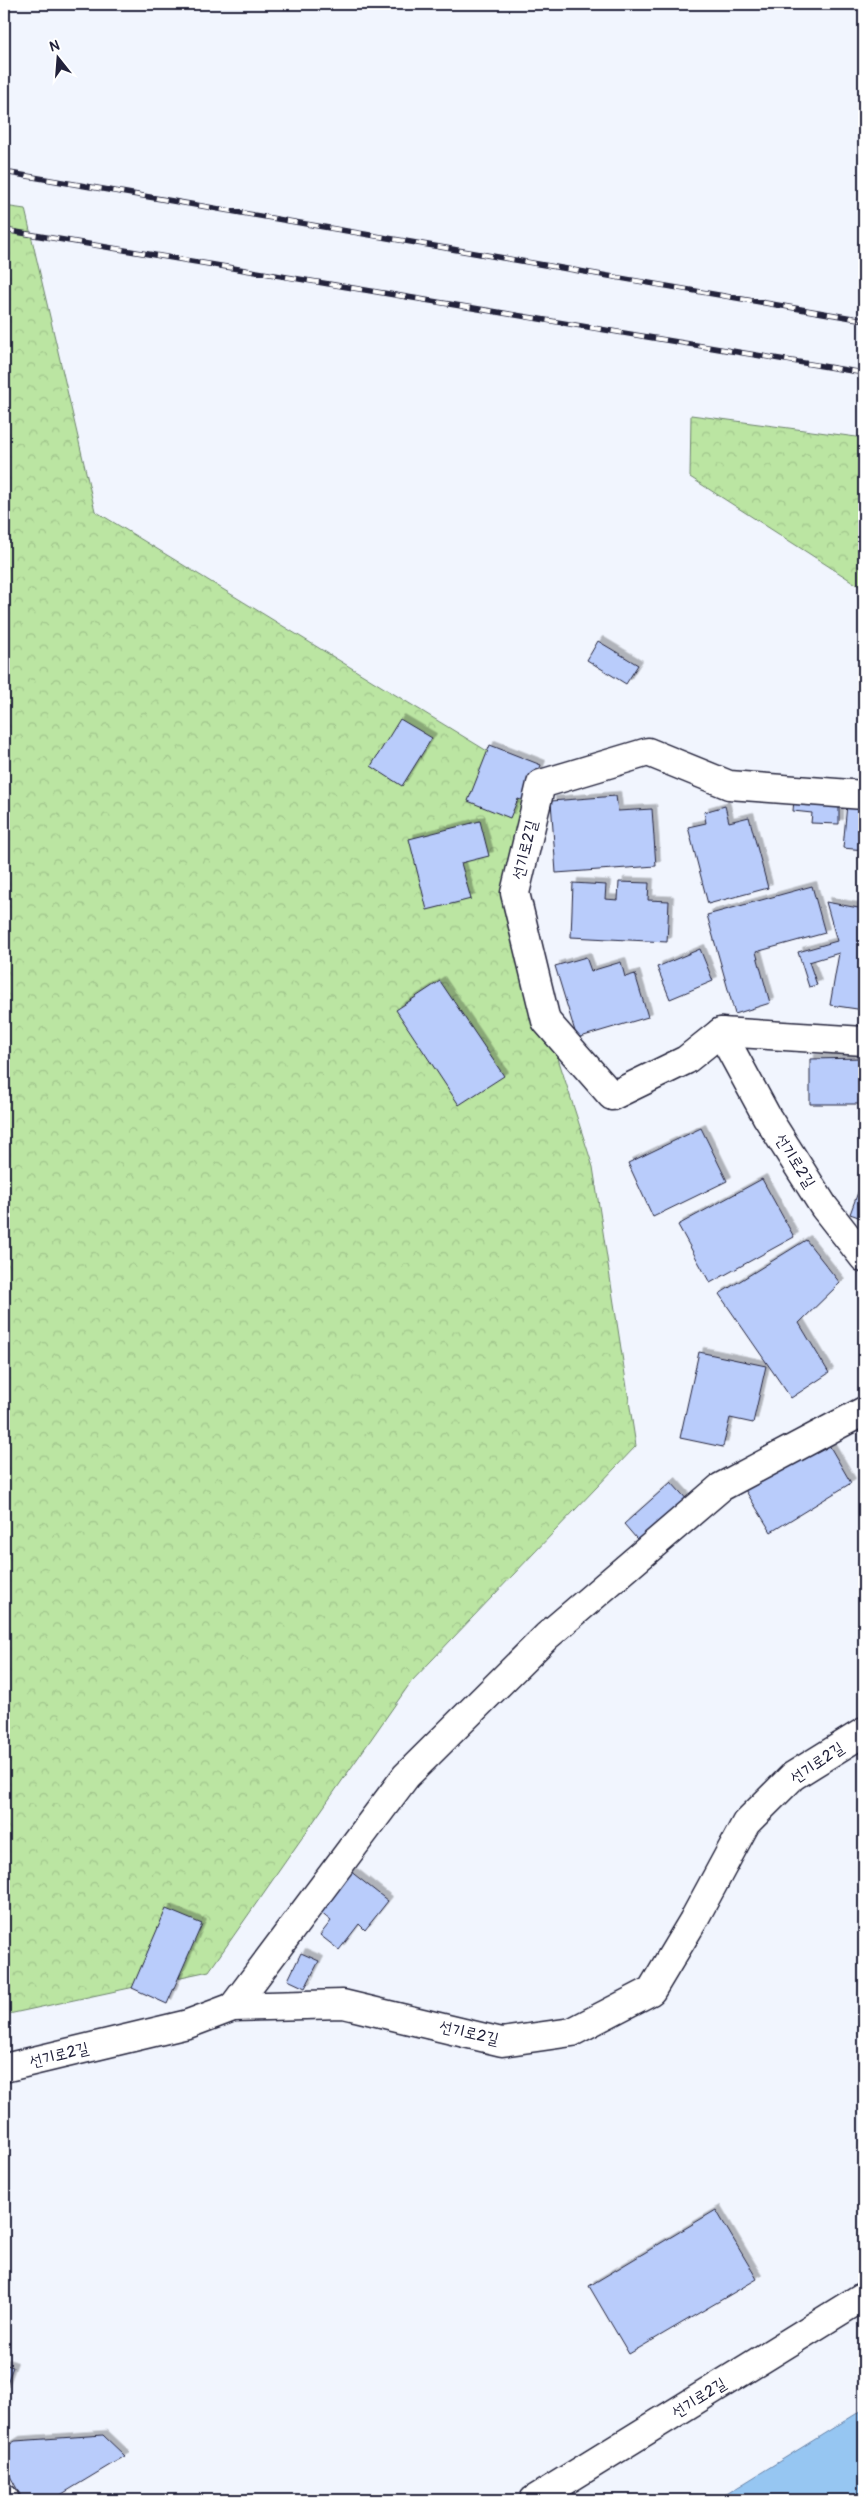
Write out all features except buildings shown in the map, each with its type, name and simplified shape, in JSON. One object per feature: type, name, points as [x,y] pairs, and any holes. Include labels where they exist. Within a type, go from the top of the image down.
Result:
[{"type":"street","name":"선기로2길","points":[[864,795],[729,785],[648,752],[541,784],[515,892],[546,1021],[612,1096],[686,1060],[721,1032],[777,1133],[824,1207],[864,1258]]},
{"type":"street","points":[[721,1032],[864,1041]]},
{"type":"street","points":[[233,2007],[406,1776],[547,1636],[722,1488],[864,1411]]},
{"type":"street","name":"선기로2길","points":[[4,2068],[188,2024],[233,2007],[343,2004],[502,2042],[572,2032],[651,1991],[693,1921],[746,1823],[793,1776],[864,1732]]},
{"type":"street","name":"선기로2길","points":[[534,2500],[864,2296]]},
{"type":"green space","points":[[4,206],[25,209],[95,511],[541,784],[515,893],[546,1021],[593,1167],[636,1446],[411,1682],[209,1971],[4,2015]]},
{"type":"green space","points":[[691,415],[864,438],[864,589],[690,477]]},
{"type":"water","points":[[864,2409],[864,2500],[717,2500]]},
{"type":"railway","points":[[4,172],[864,320]]},
{"type":"railway","points":[[4,230],[864,373]]}]
